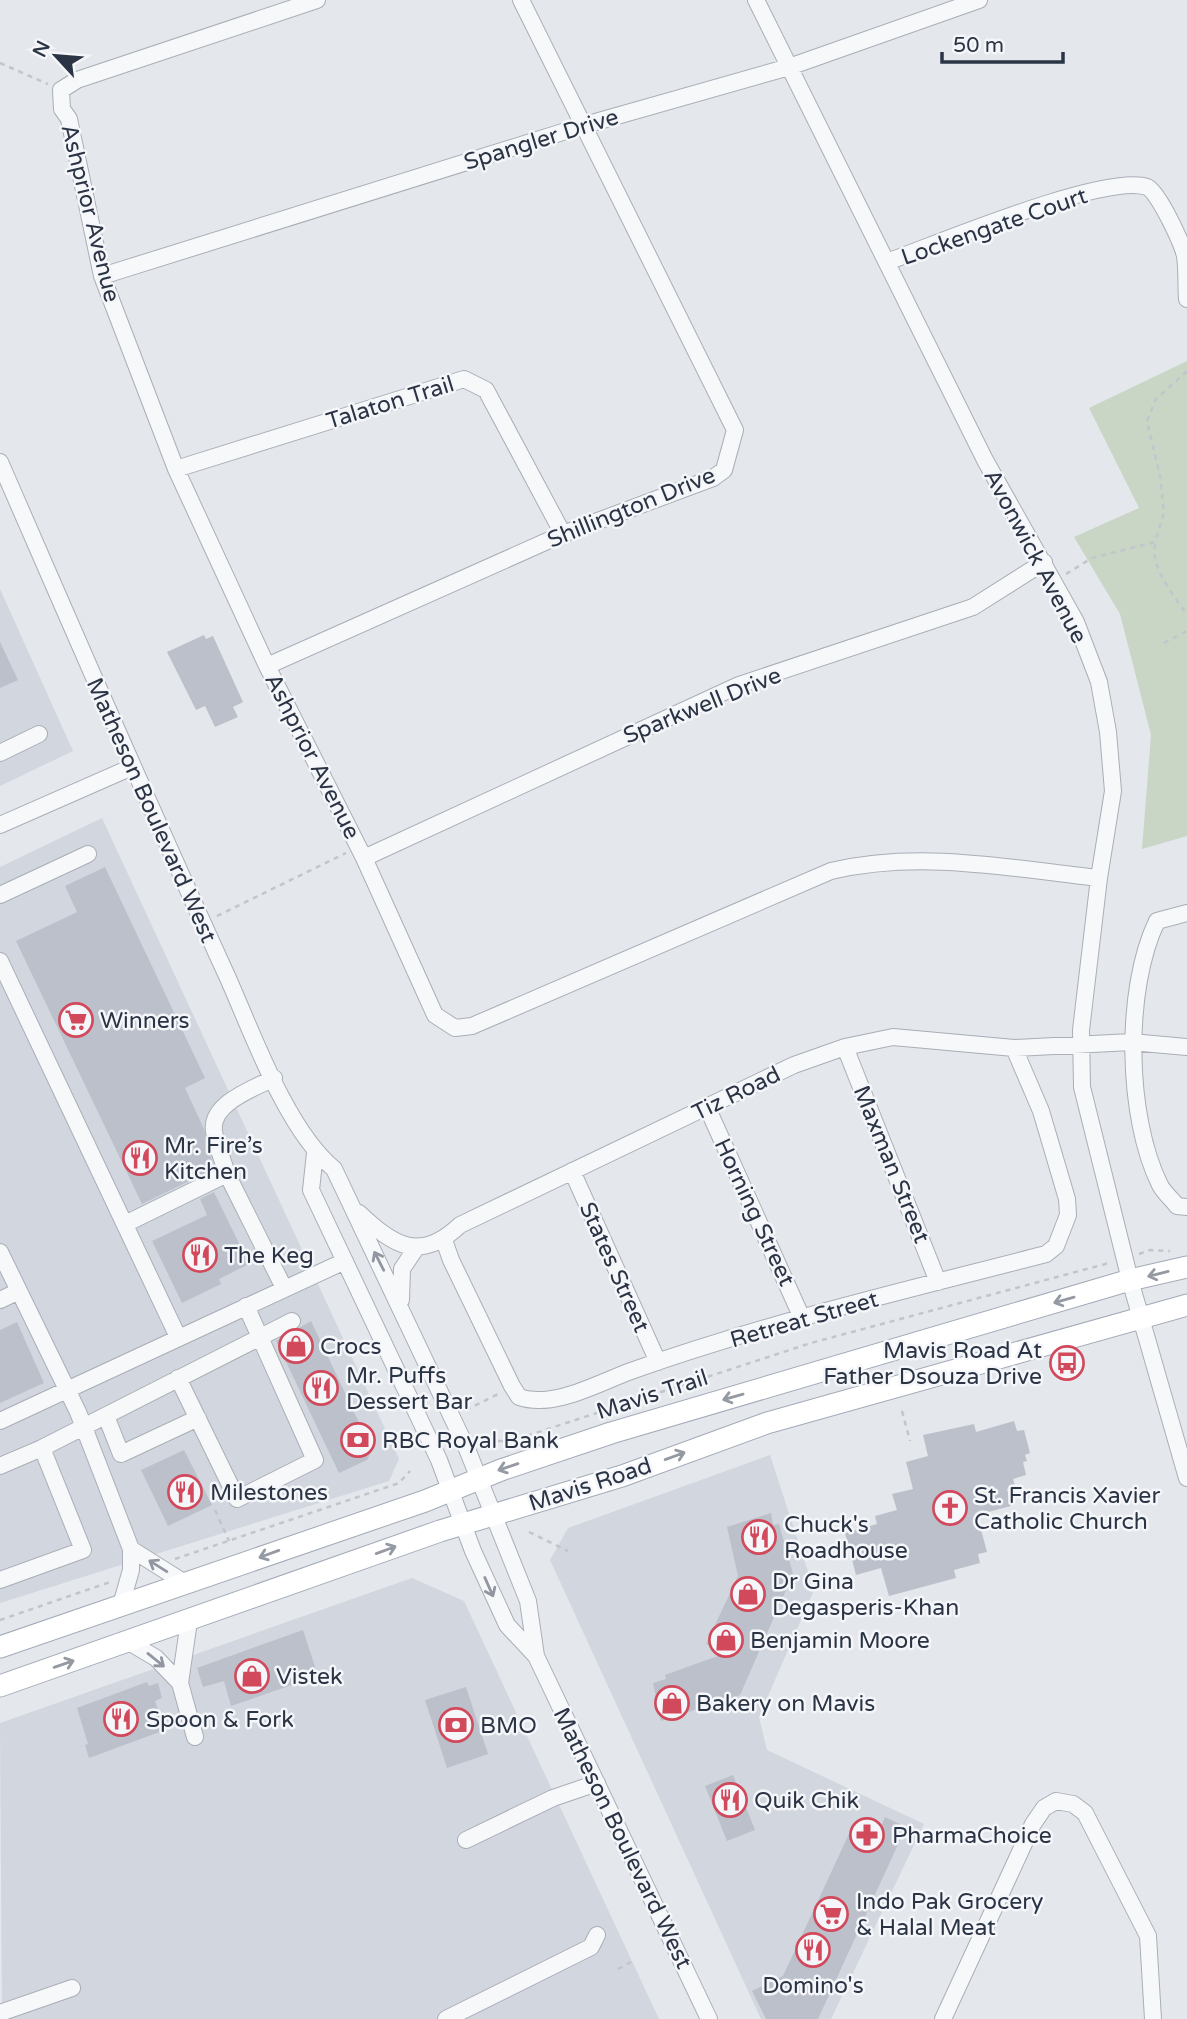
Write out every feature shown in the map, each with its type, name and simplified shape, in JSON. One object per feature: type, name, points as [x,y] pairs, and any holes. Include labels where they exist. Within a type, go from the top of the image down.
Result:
[{"type":"main road","name":"Mavis Road","points":[[0,1647],[624,1429],[1130,1280],[1183,1258]]},
{"type":"main road","name":"Mavis Road","points":[[0,1686],[463,1524],[622,1476],[767,1423],[1140,1316],[1187,1305]]},
{"type":"street","points":[[61,90],[77,80],[317,0]]},
{"type":"street","points":[[521,0],[585,125]]},
{"type":"street","name":"Avonwick Avenue","points":[[755,0],[985,460],[1076,622],[1099,682],[1108,732],[1113,791],[1099,878],[1082,1044],[1082,1087],[1130,1280],[1187,1478]]},
{"type":"street","name":"Spangler Drive","points":[[102,276],[585,125],[789,67],[979,0]]},
{"type":"street","name":"Ashprior Avenue","points":[[61,90],[60,98],[69,119],[102,276],[176,469],[267,666],[361,852],[435,1015],[455,1028],[472,1026],[844,868],[870,862],[941,860],[1099,878]]},
{"type":"street","name":"Shillington Drive","points":[[267,666],[563,534],[713,478],[724,470],[735,430],[585,125]]},
{"type":"street","name":"Lockengate Court","points":[[887,262],[1070,197],[1127,185],[1148,187],[1157,195],[1185,254],[1187,299]]},
{"type":"street","name":"Talaton Trail","points":[[176,469],[464,379],[486,390],[563,534]]},
{"type":"street","name":"Matheson Boulevard West","points":[[0,462],[132,767],[274,1078],[315,1153],[334,1169],[402,1307],[479,1478],[528,1601],[536,1656],[709,2019]]},
{"type":"street","name":"Sparkwell Drive","points":[[361,852],[739,685],[964,611],[1044,562]]},
{"type":"street","points":[[0,753],[38,734]]},
{"type":"street","points":[[0,825],[132,767]]},
{"type":"street","points":[[0,895],[88,854]]},
{"type":"street","points":[[1187,913],[1157,921],[1148,941],[1131,1042],[1140,1125],[1160,1186],[1177,1206],[1187,1207]]},
{"type":"street","points":[[0,961],[178,1337]]},
{"type":"street","name":"Tiz Road","points":[[416,1248],[444,1240],[460,1225],[794,1065],[845,1047],[893,1037],[1014,1048],[1131,1042],[1187,1047]]},
{"type":"street","name":"Maxman Street","points":[[845,1047],[938,1282]]},
{"type":"street","name":"Retreat Street","points":[[444,1240],[519,1397],[546,1402],[658,1362],[802,1318],[1046,1254],[1056,1246],[1068,1215],[1067,1199],[1041,1111],[1014,1048]]},
{"type":"street","points":[[274,1078],[219,1110],[213,1128],[227,1174],[284,1288]]},
{"type":"street","name":"Horning Street","points":[[707,1107],[802,1318]]},
{"type":"street","name":"Matheson Boulevard West","points":[[315,1153],[311,1191],[451,1490],[507,1625],[536,1656]]},
{"type":"street","name":"States Street","points":[[572,1171],[658,1362]]},
{"type":"street","points":[[125,1224],[227,1174]]},
{"type":"street","points":[[350,1205],[387,1239],[416,1248],[401,1269],[402,1307]]},
{"type":"street","points":[[0,1252],[85,1427],[131,1549],[131,1570],[121,1605]]},
{"type":"street","points":[[0,1421],[345,1261]]},
{"type":"street","points":[[0,1300],[19,1291]]},
{"type":"street","points":[[178,1378],[237,1499],[315,1461],[246,1306]]},
{"type":"street","points":[[0,1466],[85,1427],[259,1335],[292,1321]]},
{"type":"street","points":[[106,1416],[121,1454],[198,1418]]},
{"type":"street","points":[[0,1580],[83,1550],[42,1448]]},
{"type":"street","points":[[131,1549],[185,1583]]},
{"type":"street","points":[[189,1621],[180,1683],[195,1737]]},
{"type":"street","points":[[129,1642],[156,1658],[180,1683]]},
{"type":"street","points":[[466,1840],[553,1798],[597,1783]]},
{"type":"street","points":[[943,2019],[1033,1824],[1044,1808],[1056,1801],[1073,1804],[1085,1813],[1145,1926],[1150,1953],[1153,2019]]},
{"type":"street","points":[[446,2019],[591,1947],[597,1935]]},
{"type":"street","points":[[0,2013],[72,1988]]},
{"type":"path","points":[[0,63],[61,90]]},
{"type":"path","points":[[1187,371],[1156,399],[1147,421],[1160,477],[1164,513],[1153,553],[1162,576],[1187,615]]},
{"type":"path","points":[[1054,581],[1092,558],[1155,542]]},
{"type":"path","points":[[1164,643],[1187,631]]},
{"type":"path","points":[[202,923],[361,852]]},
{"type":"path","points":[[1150,1250],[1183,1258]]},
{"type":"path","name":"Mavis Trail","points":[[488,1441],[511,1441],[798,1347],[1100,1266]]},
{"type":"path","points":[[466,1410],[501,1392]]},
{"type":"path","points":[[902,1411],[910,1441]]},
{"type":"path","points":[[172,1560],[399,1483],[410,1471]]},
{"type":"path","points":[[215,1510],[229,1541]]},
{"type":"path","points":[[529,1532],[568,1551]]},
{"type":"path","points":[[0,1620],[115,1580]]},
{"type":"path","points":[[618,1969],[631,1962]]},
{"type":"shaded area","points":[[0,589],[73,751],[0,786]]},
{"type":"shaded area","points":[[102,818],[399,1459],[389,1481],[0,1603],[0,867]]},
{"type":"shaded area","points":[[770,1455],[814,1590],[759,1717],[767,1750],[924,1824],[831,2019],[761,2019],[550,1560],[568,1528]]},
{"type":"shaded area","points":[[412,1578],[464,1601],[659,2019],[2,2019],[0,1723]]},
{"type":"green space","points":[[1187,361],[1187,836],[1142,849],[1151,735],[1120,614],[1074,537],[1139,508],[1089,408]]},
{"type":"building","points":[[204,635],[206,639],[213,636],[243,702],[233,707],[238,717],[215,727],[205,706],[196,710],[167,652]]},
{"type":"building","points":[[0,642],[18,680],[0,688]]},
{"type":"building","points":[[105,867],[205,1078],[185,1088],[204,1129],[214,1169],[142,1204],[16,941],[77,912],[65,886]]},
{"type":"building","points":[[214,1192],[249,1264],[219,1279],[221,1284],[182,1303],[152,1241],[207,1215],[200,1199]]},
{"type":"building","points":[[311,1321],[372,1450],[367,1460],[339,1473],[276,1341]]},
{"type":"building","points":[[17,1322],[44,1383],[0,1403],[0,1330]]},
{"type":"building","name":"St. Francis Xavier Catholic Church","points":[[1014,1421],[1017,1431],[1024,1430],[1030,1453],[1025,1455],[1027,1461],[1023,1462],[1026,1475],[1013,1479],[1015,1486],[1007,1489],[1011,1506],[977,1515],[987,1552],[978,1554],[980,1563],[954,1570],[956,1578],[889,1596],[881,1568],[856,1575],[845,1533],[877,1524],[875,1516],[897,1510],[892,1494],[913,1489],[906,1462],[928,1456],[923,1435],[974,1424],[976,1432]]},
{"type":"building","points":[[184,1450],[212,1505],[168,1526],[141,1470]]},
{"type":"building","points":[[771,1513],[773,1525],[779,1524],[793,1574],[740,1695],[661,1721],[653,1683],[666,1679],[665,1675],[726,1653],[706,1644],[738,1576],[727,1527]]},
{"type":"building","points":[[303,1630],[318,1676],[231,1706],[224,1681],[203,1687],[197,1668]]},
{"type":"building","name":"Spoon & Fork","points":[[147,1682],[149,1686],[158,1683],[162,1698],[155,1701],[165,1730],[89,1758],[85,1745],[88,1744],[77,1708]]},
{"type":"building","name":"BMO","points":[[466,1687],[488,1754],[447,1768],[425,1700]]},
{"type":"building","points":[[733,1775],[755,1830],[727,1841],[705,1786]]},
{"type":"building","points":[[885,1817],[906,1827],[818,2019],[766,2019],[752,1991],[783,1976],[854,1823],[879,1831]]},
{"type":"place","name":"Winners","points":[[76,1020]]},
{"type":"place","name":"Mr. Fire’s Kitchen","points":[[140,1158]]},
{"type":"place","name":"The Keg","points":[[200,1255]]},
{"type":"place","name":"Crocs","points":[[296,1346]]},
{"type":"place","name":"Mavis Road At Father Dsouza Drive","points":[[1067,1363]]},
{"type":"place","name":"Mr. Puffs Dessert Bar","points":[[321,1388]]},
{"type":"place","name":"RBC Royal Bank","points":[[358,1440]]},
{"type":"place","name":"Milestones","points":[[185,1492]]},
{"type":"place","name":"St. Francis Xavier Catholic Church","points":[[950,1508]]},
{"type":"place","name":"Chuck's Roadhouse","points":[[759,1537]]},
{"type":"place","name":"Dr Gina Degasperis-Khan","points":[[748,1594]]},
{"type":"place","name":"Benjamin Moore","points":[[726,1640]]},
{"type":"place","name":"Vistek","points":[[252,1676]]},
{"type":"place","name":"Bakery on Mavis","points":[[672,1703]]},
{"type":"place","name":"Spoon & Fork","points":[[121,1719]]},
{"type":"place","name":"BMO","points":[[456,1725]]},
{"type":"place","name":"Quik Chik","points":[[730,1800]]},
{"type":"place","name":"PharmaChoice","points":[[867,1835]]},
{"type":"place","name":"Indo Pak Grocery & Halal Meat","points":[[831,1914]]},
{"type":"place","name":"Domino's","points":[[813,1950]]}]
